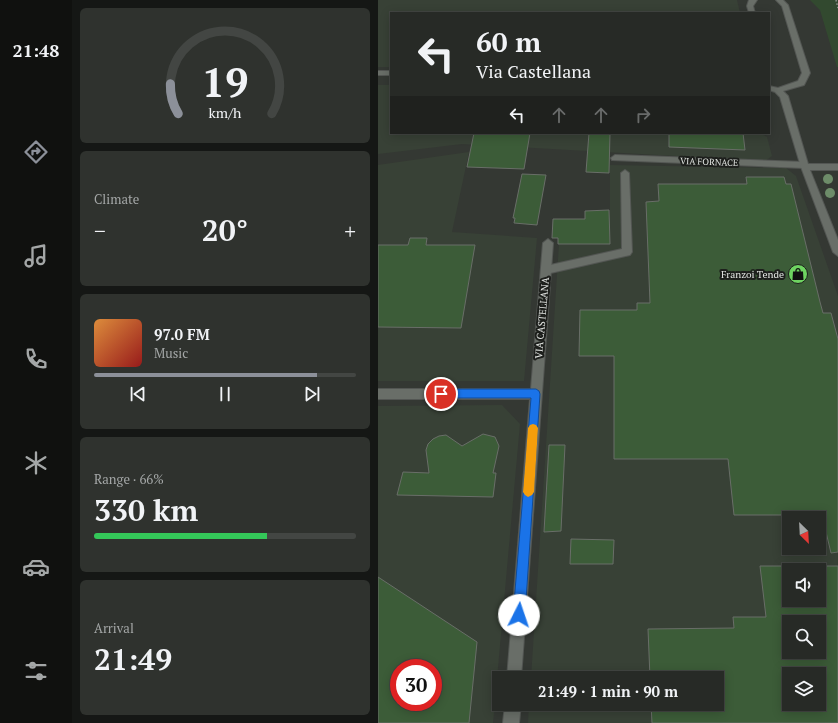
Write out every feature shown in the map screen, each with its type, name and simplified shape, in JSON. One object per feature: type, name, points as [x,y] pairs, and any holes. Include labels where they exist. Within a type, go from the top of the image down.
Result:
[{"type":"street","points":[[752,12],[750,6],[753,0]]},
{"type":"street","points":[[773,89],[801,83],[806,73],[785,5],[779,0]]},
{"type":"street","points":[[378,73],[390,73]]},
{"type":"street","points":[[773,89],[784,96],[804,166],[838,252]]},
{"type":"street","name":"VIA FORNACE","points":[[615,158],[838,167]]},
{"type":"street","points":[[546,270],[627,252],[625,173]]},
{"type":"street","name":"VIA CASTELLANA","points":[[515,671],[548,243]]},
{"type":"street","points":[[378,394],[536,394]]},
{"type":"street","points":[[511,723],[512,711]]},
{"type":"path","points":[[836,0],[838,8]]},
{"type":"shaded area","points":[[378,0],[737,0],[740,12],[390,12],[390,67],[378,67]]},
{"type":"shaded area","points":[[378,85],[390,85],[390,134],[762,134],[767,137],[772,156],[765,161],[462,144],[378,154]]},
{"type":"shaded area","points":[[469,152],[452,232],[537,238],[524,381],[378,381],[378,165]]},
{"type":"shaded area","points":[[610,165],[786,168],[796,176],[838,296],[838,723],[528,723],[529,711],[724,711],[724,671],[531,671],[559,244],[610,244]]},
{"type":"shaded area","points":[[502,405],[520,424],[498,671],[492,671],[492,711],[494,711],[493,723],[378,723],[378,406]]},
{"type":"green space","points":[[810,0],[838,0],[838,67],[820,10]]},
{"type":"building","points":[[474,134],[530,134],[524,169],[467,167]]},
{"type":"building","points":[[589,134],[610,134],[609,173],[586,172]]},
{"type":"building","points":[[669,134],[743,134],[745,150],[669,147]]},
{"type":"building","points":[[522,174],[546,175],[537,225],[514,223],[515,218],[513,218]]},
{"type":"building","points":[[746,177],[784,177],[786,184],[791,184],[823,313],[831,313],[838,339],[838,552],[831,553],[826,532],[826,511],[782,511],[782,515],[734,515],[728,459],[614,459],[614,356],[579,356],[580,310],[637,310],[637,303],[650,303],[646,202],[659,201],[658,184],[747,184]]},
{"type":"building","points":[[609,210],[610,244],[558,244],[558,238],[552,238],[553,219],[585,219],[585,211]]},
{"type":"building","points":[[410,238],[427,238],[426,245],[475,245],[461,328],[378,327],[378,245],[408,245]]},
{"type":"building","points":[[483,434],[495,437],[499,446],[493,473],[496,473],[493,497],[397,495],[403,472],[429,473],[426,450],[428,444],[433,439],[446,435],[462,446]]},
{"type":"building","points":[[549,445],[565,445],[561,531],[544,532]]},
{"type":"building","points":[[571,539],[614,540],[613,564],[570,564]]},
{"type":"building","points":[[760,566],[782,566],[782,607],[826,607],[826,566],[838,566],[838,723],[652,723],[651,711],[724,711],[724,671],[650,671],[648,629],[734,628],[733,617],[766,617]]},
{"type":"building","points":[[378,577],[477,642],[469,723],[378,723]]},
{"type":"slow traffic","points":[[528,492],[533,428]]},
{"type":"place","name":"Franzoi Tende","points":[[798,274]]},
{"type":"route","points":[[441,394],[536,394],[519,615]]}]
